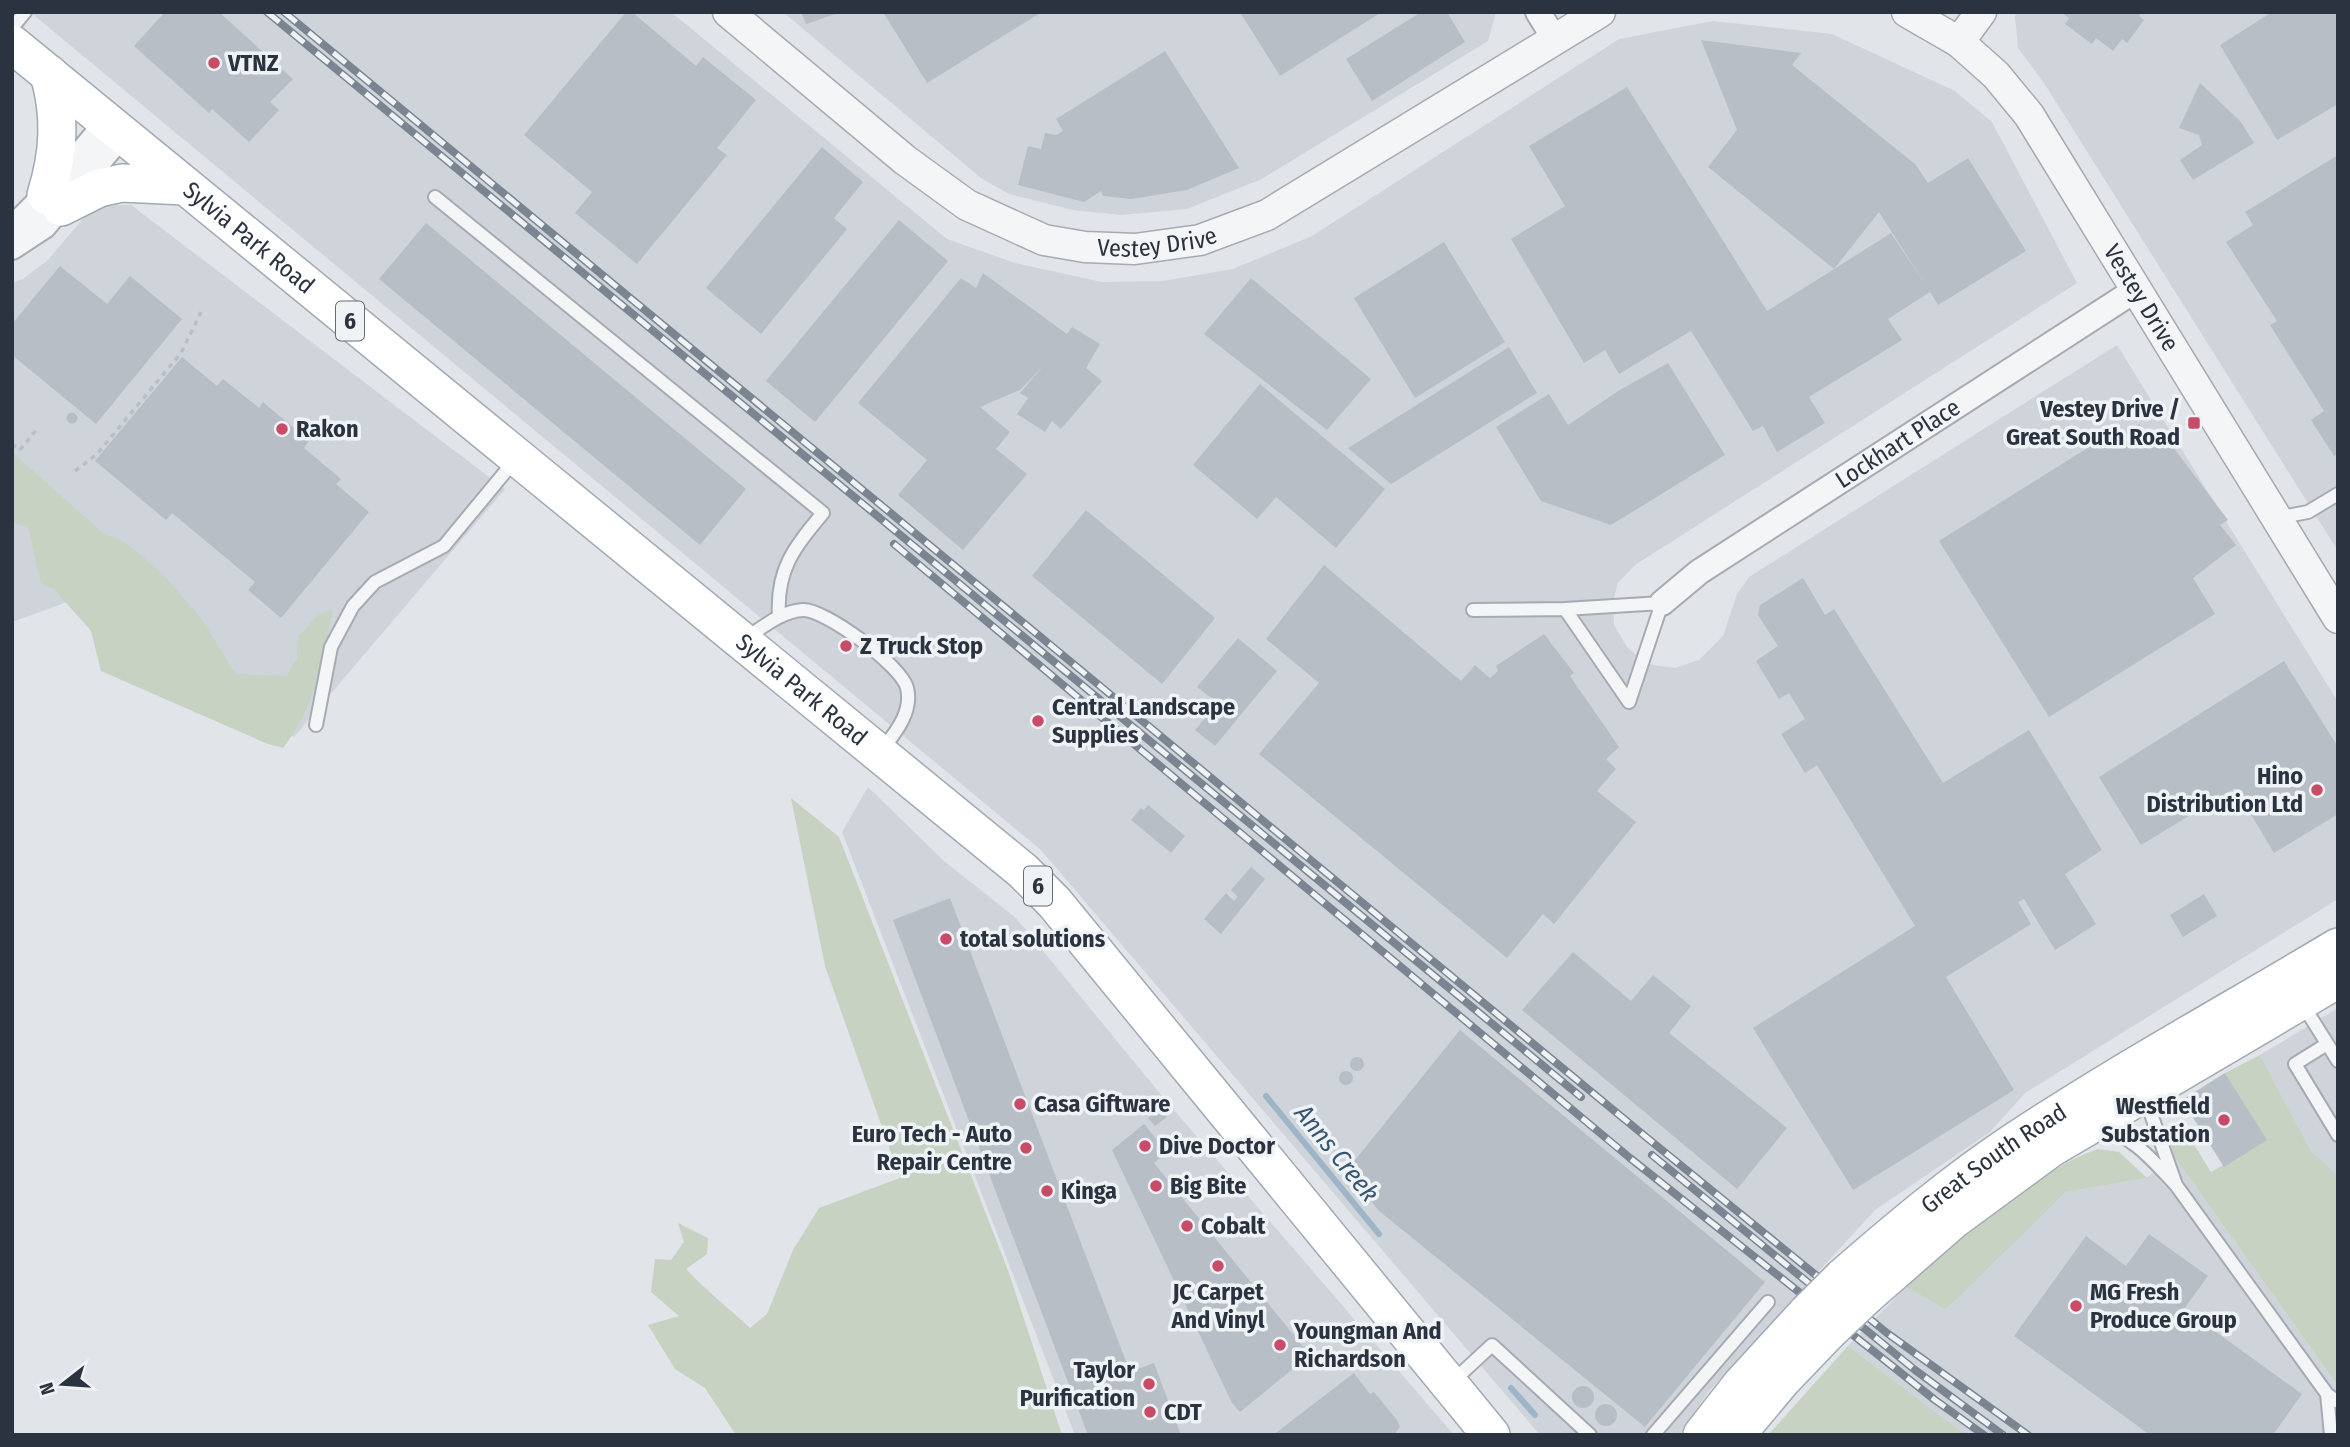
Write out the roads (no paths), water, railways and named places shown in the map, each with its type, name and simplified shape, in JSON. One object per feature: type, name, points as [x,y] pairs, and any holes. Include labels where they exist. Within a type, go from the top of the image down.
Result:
[{"type":"main road","name":"Sylvia Park Road","points":[[12,44],[996,847],[1054,902],[1491,1435]]},
{"type":"main road","points":[[49,74],[58,126],[53,172],[54,201],[122,183],[185,186]]},
{"type":"main road","name":"Great South Road","points":[[1702,1435],[1741,1385],[1818,1322],[1854,1286],[1913,1216],[2011,1144],[2136,1080],[2301,1001],[2329,963]]},
{"type":"main road","name":"Great South Road","points":[[1854,1286],[2086,1125],[2136,1080],[2329,963]]},
{"type":"main road","name":"Great South Road","points":[[1737,1435],[1782,1380],[1818,1322]]},
{"type":"street","name":"Vestey Drive","points":[[728,12],[905,160],[967,205],[1044,240],[1085,247],[1135,249],[1200,240],[1267,215],[1600,12]]},
{"type":"street","points":[[1538,12],[1554,38]]},
{"type":"street","name":"Vestey Drive","points":[[1907,12],[1959,42],[1996,75],[2029,115],[2338,618]]},
{"type":"street","points":[[1959,42],[1981,12]]},
{"type":"street","points":[[12,229],[54,201],[114,129]]},
{"type":"street","points":[[12,247],[44,226],[54,201]]},
{"type":"street","name":"Lockhart Place","points":[[1662,603],[1699,572],[2137,289]]},
{"type":"lane","points":[[12,28],[25,12]]},
{"type":"lane","points":[[435,197],[823,513],[791,553],[778,587],[779,617]]},
{"type":"lane","points":[[316,725],[331,647],[353,606],[375,582],[444,545],[518,457]]},
{"type":"lane","points":[[2276,519],[2308,512],[2338,494]]},
{"type":"lane","points":[[1473,610],[1565,609],[1662,603],[1629,702],[1565,609]]},
{"type":"lane","points":[[742,640],[779,617],[802,610],[821,612],[893,666],[908,688],[905,719],[880,752]]},
{"type":"lane","points":[[2301,1001],[2334,1050],[2295,1064],[2338,1136]]},
{"type":"lane","points":[[2136,1080],[2150,1104],[2161,1147],[2176,1185]]},
{"type":"lane","points":[[2086,1125],[2123,1136],[2176,1185],[2332,1398],[2331,1435]]},
{"type":"lane","points":[[1653,1435],[1768,1302]]},
{"type":"lane","points":[[1450,1384],[1492,1345],[1590,1435]]},
{"type":"waterway","name":"Anns Creek","points":[[1266,1096],[1379,1234]]},
{"type":"waterway","name":"Anns Creek","points":[[1511,1388],[1535,1415]]},
{"type":"railway","points":[[267,12],[1581,1097]]},
{"type":"railway","points":[[284,12],[1646,1137],[1887,1333],[2028,1435]]},
{"type":"railway","points":[[894,544],[1630,1158],[1935,1400],[1984,1435]]},
{"type":"railway","points":[[1652,1155],[1915,1370],[2003,1435]]},
{"type":"place","name":"VTNZ","points":[[214,63]]},
{"type":"place","name":"Vestey Drive / Great South Road","points":[[2194,423]]},
{"type":"place","name":"Rakon","points":[[282,429]]},
{"type":"place","name":"Z Truck Stop","points":[[846,646]]},
{"type":"place","name":"Central Landscape Supplies","points":[[1038,721]]},
{"type":"place","name":"Hino Distribution Ltd","points":[[2317,790]]},
{"type":"place","name":"total solutions","points":[[946,939]]},
{"type":"place","name":"Casa Giftware","points":[[1020,1104]]},
{"type":"place","name":"Westfield Substation","points":[[2224,1120]]},
{"type":"place","name":"Dive Doctor","points":[[1145,1146]]},
{"type":"place","name":"Euro Tech - Auto Repair Centre","points":[[1026,1148]]},
{"type":"place","name":"Big Bite","points":[[1156,1186]]},
{"type":"place","name":"Kinga","points":[[1047,1191]]},
{"type":"place","name":"Cobalt","points":[[1187,1226]]},
{"type":"place","name":"JC Carpet And Vinyl","points":[[1218,1266]]},
{"type":"place","name":"MG Fresh Produce Group","points":[[2076,1306]]},
{"type":"place","name":"Youngman And Richardson","points":[[1280,1345]]},
{"type":"place","name":"Taylor Purification","points":[[1149,1384]]},
{"type":"place","name":"CDT","points":[[1150,1412]]}]
